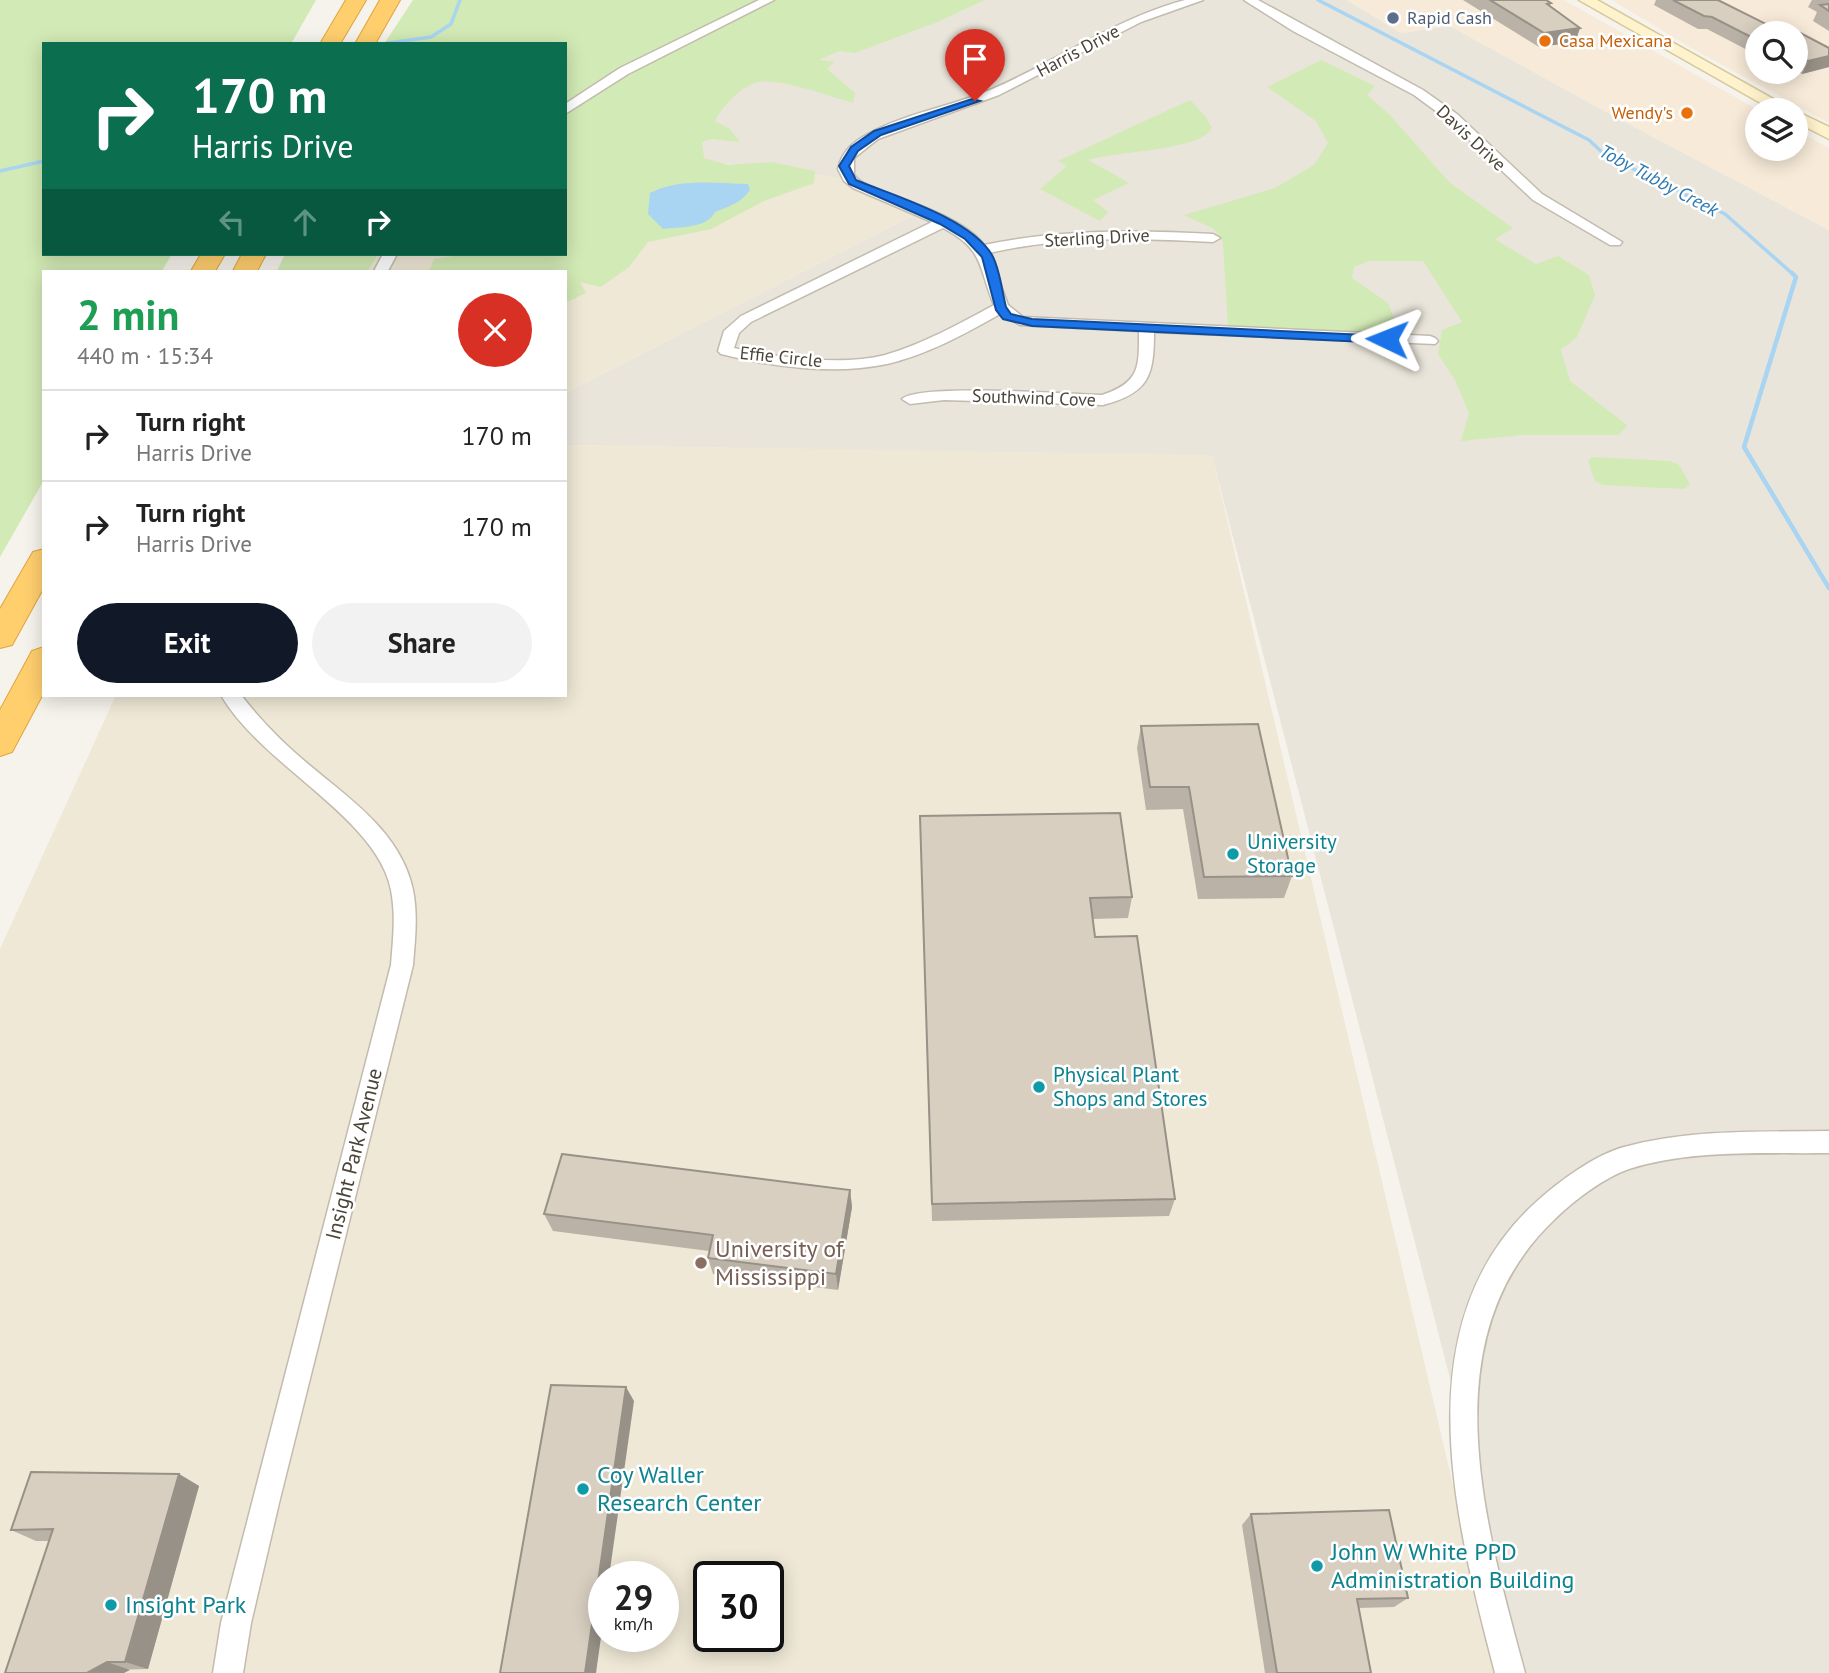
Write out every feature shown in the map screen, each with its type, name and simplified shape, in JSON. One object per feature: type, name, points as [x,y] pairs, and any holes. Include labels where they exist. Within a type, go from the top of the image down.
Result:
[{"type":"highway","points":[[331,42],[356,0]]},
{"type":"highway","points":[[366,42],[390,0]]},
{"type":"highway","points":[[0,637],[42,563]]},
{"type":"highway","points":[[0,743],[42,663]]},
{"type":"main road","points":[[1586,0],[1763,98]]},
{"type":"main road","points":[[1808,123],[1829,134]]},
{"type":"street","points":[[567,109],[624,71],[768,0]]},
{"type":"street","name":"Harris Drive","points":[[983,250],[969,236],[944,222],[852,182],[844,166],[847,157],[878,133],[992,95],[1163,8],[1196,0]]},
{"type":"street","name":"Davis Drive","points":[[1250,0],[1293,28],[1426,98],[1444,110],[1528,190],[1563,214],[1615,242]]},
{"type":"street","name":"Effie Circle","points":[[944,222],[746,319],[732,331],[726,351],[744,356],[855,365],[877,361],[947,334],[1000,308]]},
{"type":"street","name":"Sterling Drive","points":[[983,250],[1012,243],[1113,236],[1213,238]]},
{"type":"street","points":[[983,250],[1000,308],[1007,316],[1020,321],[1430,341]]},
{"type":"street","name":"Southwind Cove","points":[[910,399],[944,395],[1103,400],[1122,395],[1137,384],[1146,372],[1146,328]]},
{"type":"street","name":"Insight Park Avenue","points":[[228,1673],[236,1623],[265,1503],[402,965],[407,918],[402,887],[377,836],[360,817],[281,751],[233,697]]},
{"type":"street","points":[[1510,1673],[1477,1547],[1463,1442],[1466,1365],[1485,1293],[1522,1232],[1564,1193],[1623,1159],[1697,1144],[1829,1142]]},
{"type":"shaded area","points":[[790,0],[1347,0],[1401,33],[1450,26],[1829,230],[1829,1673],[1526,1673],[1212,456],[567,445],[567,392],[914,215],[567,143]]},
{"type":"shaded area","points":[[1347,0],[1564,0],[1745,103],[1745,161],[1808,161],[1808,137],[1829,148],[1829,230],[1450,26],[1401,33]]},
{"type":"shaded area","points":[[1612,0],[1829,0],[1829,123],[1808,112],[1808,98],[1783,98],[1757,84],[1808,84],[1808,21],[1745,21],[1745,77]]},
{"type":"shaded area","points":[[567,144],[837,177],[914,215],[567,392],[567,270],[309,270],[315,256],[567,256]]},
{"type":"shaded area","name":"University of Mississippi","points":[[567,445],[1212,455],[1497,1673],[0,1673],[0,949],[115,697],[567,697]]},
{"type":"green space","points":[[0,0],[316,0],[292,42],[42,42],[42,256],[171,256],[163,270],[42,270],[42,484],[0,557]]},
{"type":"green space","points":[[413,0],[985,0],[935,23],[855,53],[839,51],[819,60],[834,62],[827,69],[855,93],[853,103],[776,82],[755,83],[743,89],[727,104],[715,121],[730,129],[740,142],[712,139],[702,142],[704,158],[728,165],[771,162],[815,171],[814,183],[764,201],[711,229],[648,242],[629,267],[601,287],[580,282],[586,293],[567,302],[567,270],[429,270],[434,259],[453,256],[567,256],[567,42],[385,42]]},
{"type":"green space","points":[[1321,60],[1375,86],[1367,95],[1389,114],[1449,182],[1513,228],[1495,239],[1536,264],[1558,256],[1589,275],[1595,295],[1577,337],[1561,350],[1570,381],[1627,425],[1619,435],[1522,435],[1461,441],[1469,413],[1455,380],[1438,354],[1442,330],[1462,322],[1423,261],[1369,261],[1354,267],[1352,278],[1388,303],[1400,332],[1368,334],[1228,327],[1223,242],[1214,229],[1184,215],[1275,188],[1314,165],[1328,143],[1316,121],[1267,87]]},
{"type":"green space","points":[[1190,100],[1212,128],[1204,136],[1175,146],[1088,160],[1129,183],[1093,200],[1108,212],[1100,221],[1040,189],[1067,166],[1058,161]]},
{"type":"green space","points":[[284,256],[377,256],[369,270],[277,270]]},
{"type":"green space","points":[[1592,457],[1670,461],[1679,465],[1690,484],[1685,489],[1603,485],[1595,481],[1588,461]]},
{"type":"water","points":[[698,182],[748,184],[750,190],[742,198],[715,212],[700,224],[663,229],[648,214],[650,193],[661,188]]},
{"type":"building","points":[[1490,0],[1546,0],[1551,3],[1547,4],[1580,28],[1544,33]]},
{"type":"building","points":[[1673,0],[1718,0],[1760,21],[1745,21],[1745,34],[1712,17],[1704,16]]},
{"type":"building","points":[[1829,4],[1829,11],[1820,5]]},
{"type":"building","points":[[1808,37],[1829,48],[1829,56],[1808,61]]},
{"type":"building","name":"University Storage","points":[[1258,724],[1292,876],[1204,877],[1189,787],[1150,787],[1141,726]]},
{"type":"building","name":"Physical Plant Shops and Stores","points":[[1120,813],[1132,897],[1090,898],[1095,937],[1137,936],[1175,1199],[932,1204],[920,816]]},
{"type":"building","points":[[562,1154],[850,1190],[836,1274],[708,1258],[713,1235],[544,1214]]},
{"type":"building","name":"Coy Waller Research Center","points":[[551,1385],[626,1387],[601,1561],[588,1561],[588,1652],[585,1673],[500,1673]]},
{"type":"building","name":"Insight Park","points":[[31,1472],[179,1474],[125,1662],[107,1662],[87,1673],[5,1673],[53,1529],[11,1530]]},
{"type":"building","name":"John W White PPD Administration Building","points":[[1389,1510],[1408,1598],[1357,1599],[1371,1673],[1277,1673],[1251,1514]]},
{"type":"waterway","points":[[395,42],[431,37],[451,24],[460,0]]},
{"type":"waterway","name":"Toby Tubby Creek","points":[[1318,0],[1589,140],[1605,155],[1725,214],[1794,275]]},
{"type":"waterway","points":[[0,171],[42,161]]},
{"type":"waterway","name":"Toby Tubby Creek","points":[[1794,275],[1796,277],[1744,447],[1829,588]]},
{"type":"place","name":"Rapid Cash","points":[[1393,18]]},
{"type":"place","name":"Casa Mexicana","points":[[1545,41]]},
{"type":"place","name":"Wendy's","points":[[1687,113]]},
{"type":"place","name":"University Storage","points":[[1233,854]]},
{"type":"place","name":"Physical Plant Shops and Stores","points":[[1039,1087]]},
{"type":"place","name":"University of Mississippi","points":[[701,1263]]},
{"type":"place","name":"Coy Waller Research Center","points":[[583,1489]]},
{"type":"place","name":"John W White PPD Administration Building","points":[[1317,1566]]},
{"type":"place","name":"Insight Park","points":[[111,1605]]},
{"type":"route","points":[[975,101],[878,133],[855,149],[847,157],[844,166],[852,182],[944,222],[969,236],[987,256],[1000,308],[1007,316],[1032,322],[1387,339]]}]
